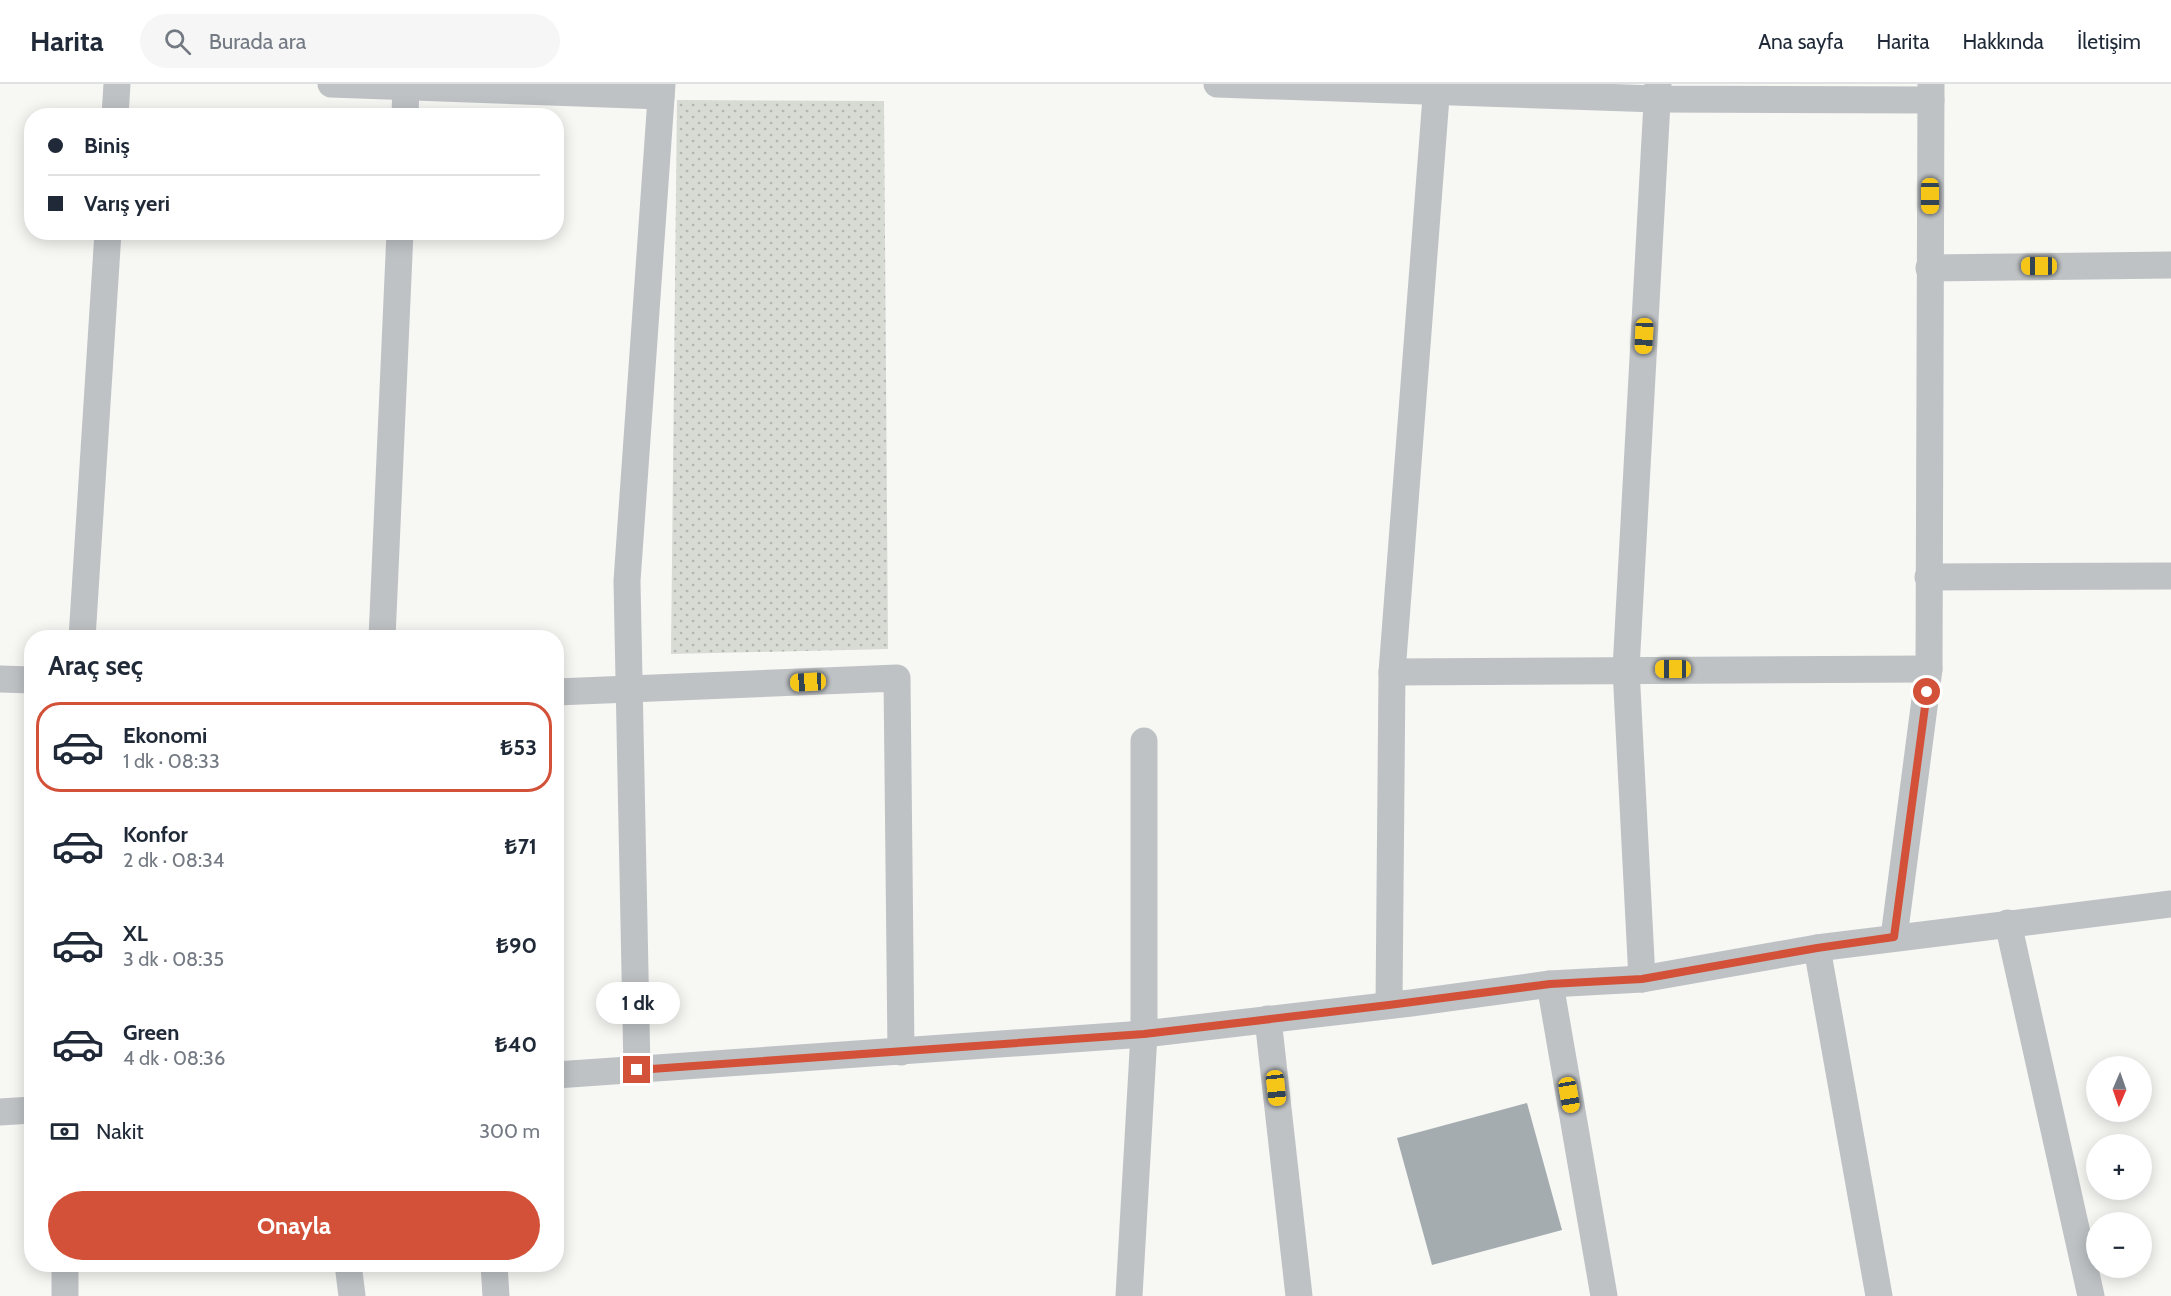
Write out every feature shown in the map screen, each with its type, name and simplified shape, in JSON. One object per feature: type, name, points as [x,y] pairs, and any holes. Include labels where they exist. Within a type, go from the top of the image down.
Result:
[{"type":"street","points":[[116,108],[117,84]]},
{"type":"street","points":[[331,84],[662,90],[627,581],[637,1070]]},
{"type":"street","points":[[1217,84],[1658,91],[1931,92],[1929,669],[1894,937]]},
{"type":"street","points":[[405,108],[406,85]]},
{"type":"street","points":[[1389,1005],[1392,672],[1437,87]]},
{"type":"street","points":[[1642,979],[1626,669],[1658,91]]},
{"type":"street","points":[[83,630],[107,240]]},
{"type":"street","points":[[382,630],[400,240]]},
{"type":"street","points":[[1929,268],[2171,265]]},
{"type":"street","points":[[1928,577],[2171,576]]},
{"type":"street","points":[[1392,672],[1929,669]]},
{"type":"street","points":[[564,692],[897,678],[901,1052]]},
{"type":"street","points":[[0,679],[24,680]]},
{"type":"street","points":[[1129,1296],[1144,1034],[1144,741]]},
{"type":"street","points":[[564,1075],[1144,1034],[1550,984],[1642,979],[1817,948],[1894,937],[2171,904]]},
{"type":"street","points":[[2008,923],[2091,1296]]},
{"type":"street","points":[[1817,948],[1880,1296]]},
{"type":"street","points":[[1550,984],[1604,1296]]},
{"type":"street","points":[[1268,1019],[1299,1296]]},
{"type":"street","points":[[0,1112],[24,1110]]},
{"type":"street","points":[[65,1272],[65,1296]]},
{"type":"street","points":[[349,1272],[352,1296]]},
{"type":"street","points":[[494,1272],[496,1296]]},
{"type":"shaded area","points":[[677,100],[884,101],[888,649],[671,654]]},
{"type":"building","points":[[1527,1103],[1562,1230],[1432,1265],[1397,1138]]},
{"type":"route","points":[[637,1070],[1144,1034],[1550,984],[1642,979],[1817,948],[1894,937],[1927,692]]}]
